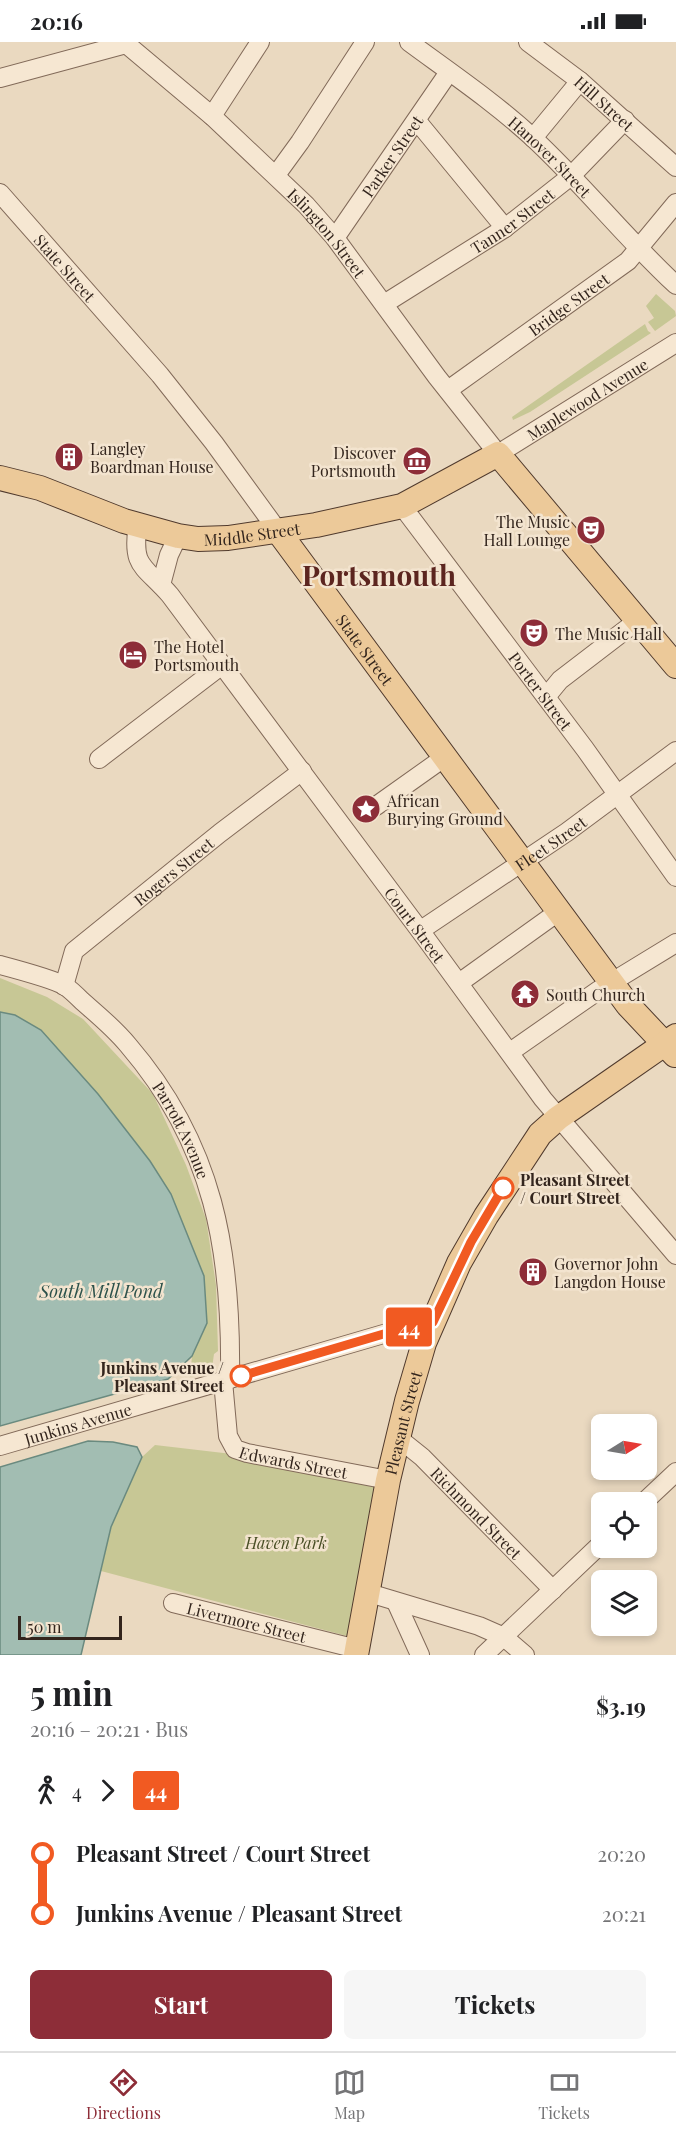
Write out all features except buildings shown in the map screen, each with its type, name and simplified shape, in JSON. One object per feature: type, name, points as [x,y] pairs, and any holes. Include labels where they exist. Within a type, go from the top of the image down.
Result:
[{"type":"main road","name":"Middle Street","points":[[0,478],[55,493],[138,524],[178,536],[228,538],[316,525],[402,506],[498,454]]},
{"type":"main road","points":[[498,454],[676,666]]},
{"type":"main road","points":[[311,576],[302,549],[302,538],[306,531],[316,525]]},
{"type":"main road","name":"State Street","points":[[278,531],[611,983],[628,1005],[672,1046]]},
{"type":"main road","name":"Pleasant Street","points":[[356,1652],[397,1437],[424,1343],[459,1263],[534,1141],[558,1119],[672,1046]]},
{"type":"street","points":[[212,116],[260,42]]},
{"type":"street","points":[[276,175],[365,42]]},
{"type":"street","name":"Hanover Street","points":[[409,42],[506,114],[533,138],[676,285]]},
{"type":"street","name":"Hill Street","points":[[528,42],[580,81],[676,167]]},
{"type":"street","points":[[0,78],[125,43]]},
{"type":"street","name":"Islington Street","points":[[125,43],[212,116],[276,175],[335,238],[498,454]]},
{"type":"street","name":"Parker Street","points":[[335,238],[449,72]]},
{"type":"street","points":[[533,138],[580,81]]},
{"type":"street","name":"Tanner Street","points":[[384,304],[505,228],[571,176],[625,120]]},
{"type":"street","points":[[417,121],[505,228]]},
{"type":"street","name":"State Street","points":[[0,193],[159,375],[214,443],[278,531]]},
{"type":"street","name":"Bridge Street","points":[[448,390],[627,261],[676,203]]},
{"type":"street","name":"Maplewood Avenue","points":[[498,454],[676,343]]},
{"type":"street","name":"Porter Street","points":[[402,506],[618,794],[676,877]]},
{"type":"street","name":"Court Street","points":[[138,524],[135,544],[138,562],[161,585],[302,771],[558,1119],[676,1255]]},
{"type":"street","points":[[161,585],[169,555],[178,536]]},
{"type":"street","points":[[546,697],[560,680],[638,621]]},
{"type":"street","points":[[99,759],[222,665]]},
{"type":"street","name":"Fleet Street","points":[[421,930],[618,794],[676,751]]},
{"type":"street","points":[[376,806],[445,756]]},
{"type":"street","name":"Rogers Street","points":[[64,986],[74,951],[220,833],[302,771]]},
{"type":"street","points":[[459,983],[558,912]]},
{"type":"street","points":[[510,1052],[611,983],[676,944]]},
{"type":"street","name":"Parrott Avenue","points":[[0,965],[64,986],[117,1032],[140,1058],[180,1118],[199,1159],[213,1202],[224,1258],[228,1297],[226,1380]]},
{"type":"street","name":"Junkins Avenue","points":[[0,1446],[404,1328],[433,1322]]},
{"type":"street","name":"Edwards Street","points":[[226,1380],[228,1436],[235,1449],[388,1480]]},
{"type":"street","name":"Richmond Street","points":[[397,1437],[422,1457],[553,1590]]},
{"type":"street","points":[[655,1492],[676,1472]]},
{"type":"street","points":[[484,1655],[591,1554]]},
{"type":"street","points":[[369,1593],[445,1615],[504,1637],[525,1655]]},
{"type":"street","points":[[396,1602],[420,1655]]},
{"type":"street","name":"Livermore Street","points":[[172,1604],[356,1652]]},
{"type":"green space","points":[[656,294],[675,311],[676,316],[655,331],[648,322],[654,318],[646,306]]},
{"type":"green space","points":[[645,324],[651,333],[530,412],[513,420],[512,417]]},
{"type":"green space","points":[[0,978],[47,997],[83,1019],[153,1094],[186,1165],[206,1219],[216,1285],[218,1351],[214,1354],[212,1368],[202,1374],[190,1377],[192,1356],[207,1323],[204,1276],[171,1194],[150,1161],[98,1094],[41,1030],[15,1015],[0,1012]]},
{"type":"green space","name":"Haven Park","points":[[155,1445],[232,1454],[375,1482],[347,1636],[101,1571],[111,1527],[142,1457]]},
{"type":"water","name":"South Mill Pond","points":[[0,1012],[15,1015],[41,1030],[98,1094],[150,1161],[171,1194],[204,1276],[207,1323],[192,1356],[168,1379],[0,1426]]},
{"type":"water","points":[[88,1441],[113,1442],[137,1447],[142,1457],[111,1527],[81,1655],[0,1655],[0,1467]]},
{"type":"bus line","name":"44","points":[[241,1376],[404,1328],[433,1322],[459,1263],[503,1188]]},
{"type":"place","name":"Langley Boardman House","points":[[69,457]]},
{"type":"place","name":"Discover Portsmouth","points":[[417,461]]},
{"type":"place","name":"The Music Hall Lounge","points":[[591,530]]},
{"type":"place","name":"The Music Hall","points":[[534,633]]},
{"type":"place","name":"The Hotel Portsmouth","points":[[133,655]]},
{"type":"place","name":"African Burying Ground","points":[[366,809]]},
{"type":"place","name":"South Church","points":[[525,994]]},
{"type":"place","name":"Pleasant Street / Court Street","points":[[503,1188]]},
{"type":"place","name":"Governor John Langdon House","points":[[533,1272]]},
{"type":"place","name":"Junkins Avenue / Pleasant Street","points":[[241,1376]]},
{"type":"district","name":"Portsmouth","points":[[379,574]]}]
